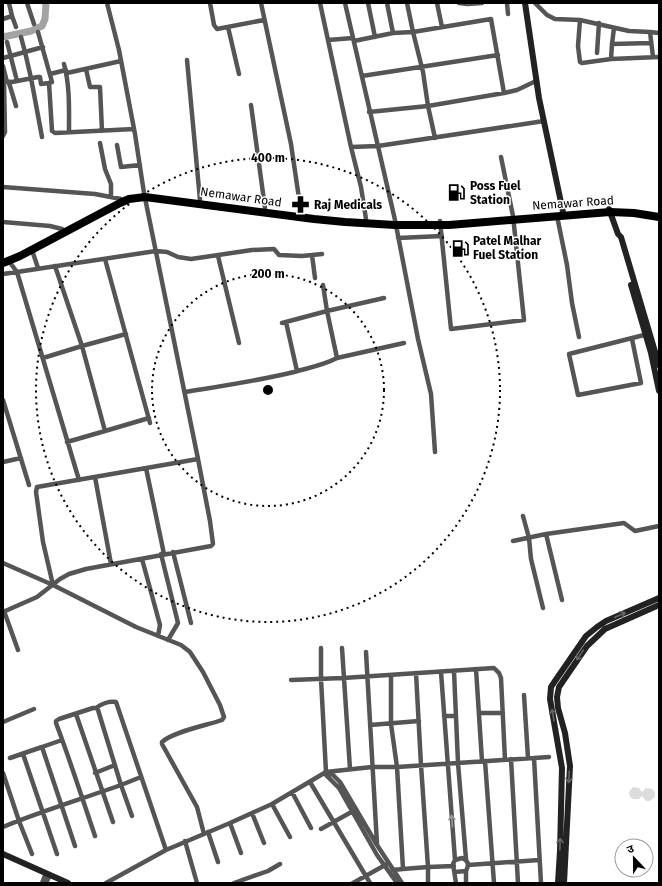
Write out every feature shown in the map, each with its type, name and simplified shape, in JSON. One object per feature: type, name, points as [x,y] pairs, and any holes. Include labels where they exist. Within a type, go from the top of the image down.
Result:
[{"type":"highway","name":"Nemawar Road","points":[[6,260],[121,199],[136,194],[314,216],[345,222],[440,223],[627,209],[659,213]]},
{"type":"highway","name":"Nemawar Road","points":[[6,260],[32,250],[120,203],[145,195]]},
{"type":"highway","name":"Nemawar Road","points":[[174,198],[301,212],[314,216],[395,222]]},
{"type":"highway","name":"Nemawar Road","points":[[609,210],[659,217]]},
{"type":"street","points":[[8,3],[16,27]]},
{"type":"street","points":[[27,3],[34,24]]},
{"type":"street","points":[[18,650],[4,612],[37,597],[69,574],[111,564],[211,546],[213,544],[210,520],[145,195],[121,61],[107,3]]},
{"type":"street","points":[[210,3],[215,27],[219,29],[264,20]]},
{"type":"street","points":[[261,3],[291,144],[301,212]]},
{"type":"street","points":[[320,3],[361,187],[366,219]]},
{"type":"street","points":[[345,3],[395,222],[418,339],[431,394],[435,452]]},
{"type":"street","points":[[368,3],[374,37]]},
{"type":"street","points":[[387,3],[393,33]]},
{"type":"street","points":[[407,3],[421,66],[434,138]]},
{"type":"street","points":[[437,3],[442,27]]},
{"type":"street","points":[[459,3],[482,3]]},
{"type":"street","points":[[507,3],[508,14]]},
{"type":"street","points":[[525,3],[536,81],[560,214],[572,303],[579,337]]},
{"type":"street","points":[[535,3],[550,17],[555,19],[580,20],[598,23],[614,28],[659,32]]},
{"type":"street","points":[[3,19],[12,16]]},
{"type":"street","points":[[328,40],[354,40],[491,19],[504,93]]},
{"type":"street","points":[[580,20],[578,46],[581,63],[611,59],[659,57]]},
{"type":"street","points":[[597,53],[598,23]]},
{"type":"street","points":[[228,27],[239,74]]},
{"type":"street","points":[[611,59],[614,28]]},
{"type":"street","points":[[38,32],[52,82],[49,83],[52,130],[55,133],[102,130],[134,130]]},
{"type":"street","points":[[650,32],[652,57]]},
{"type":"street","points":[[21,36],[31,78],[42,137]]},
{"type":"street","points":[[7,42],[17,81]]},
{"type":"street","points":[[612,44],[651,42]]},
{"type":"street","points":[[3,58],[43,47]]},
{"type":"street","points":[[362,76],[498,55]]},
{"type":"street","points":[[187,60],[200,200]]},
{"type":"street","points":[[50,74],[86,69],[121,61]]},
{"type":"street","points":[[64,64],[66,71],[69,132]]},
{"type":"street","points":[[3,66],[6,82],[5,132],[3,136]]},
{"type":"street","points":[[86,69],[90,87],[100,87],[102,130]]},
{"type":"street","points":[[6,82],[40,77],[41,84],[49,83]]},
{"type":"street","points":[[369,112],[428,106],[504,93],[517,90],[536,81]]},
{"type":"street","points":[[6,82],[16,106]]},
{"type":"street","points":[[251,105],[265,208]]},
{"type":"street","points":[[351,147],[378,146],[544,120]]},
{"type":"street","points":[[100,143],[105,169],[111,184],[111,197]]},
{"type":"street","points":[[117,145],[121,167],[140,165]]},
{"type":"street","points":[[440,223],[451,329],[524,320],[513,218],[501,157]]},
{"type":"street","points":[[3,187],[27,188],[121,199]]},
{"type":"street","points":[[609,210],[618,234],[621,237],[648,334],[659,391]]},
{"type":"street","points":[[3,222],[50,226],[62,229]]},
{"type":"street","points":[[398,238],[442,236]]},
{"type":"street","points":[[3,274],[156,251],[167,252],[178,257],[191,259],[252,250],[274,249],[279,255],[322,254]]},
{"type":"street","points":[[32,250],[38,268]]},
{"type":"street","points":[[312,255],[315,278]]},
{"type":"street","points":[[218,256],[239,343]]},
{"type":"street","points":[[67,442],[105,430],[149,421],[105,259]]},
{"type":"street","points":[[6,260],[17,272],[38,344],[44,358],[79,480]]},
{"type":"street","points":[[55,266],[82,346],[105,430]]},
{"type":"street","points":[[323,285],[337,358]]},
{"type":"street","points":[[297,371],[284,322],[384,298]]},
{"type":"street","points":[[44,358],[126,334]]},
{"type":"street","points":[[632,339],[640,383],[578,395],[570,354],[648,334]]},
{"type":"street","points":[[648,334],[659,363]]},
{"type":"street","points":[[185,392],[260,381],[330,362],[337,358],[404,343]]},
{"type":"street","points":[[3,399],[30,485]]},
{"type":"street","points":[[3,462],[21,458]]},
{"type":"street","points":[[53,585],[44,542],[36,492],[37,488],[198,459]]},
{"type":"street","points":[[146,468],[162,554],[178,623],[168,640]]},
{"type":"street","points":[[95,477],[111,564]]},
{"type":"street","points":[[523,516],[529,538],[531,559],[543,608]]},
{"type":"street","points":[[512,541],[546,534],[624,523],[635,531],[659,526]]},
{"type":"street","points":[[546,534],[562,600]]},
{"type":"street","points":[[174,552],[191,623]]},
{"type":"street","points":[[142,559],[160,625],[158,636]]},
{"type":"street","points":[[3,563],[53,585],[136,627],[181,645],[190,652],[203,672],[225,715],[223,719],[187,730],[165,739],[162,742],[197,807],[218,862]]},
{"type":"street","points":[[558,883],[562,768],[550,699],[551,687],[586,636],[606,621],[659,598]]},
{"type":"street","points":[[564,883],[570,766],[565,733],[558,708],[557,697],[559,688],[564,678],[587,646],[606,629],[659,605]]},
{"type":"street","points":[[321,648],[325,772]]},
{"type":"street","points":[[342,648],[350,769]]},
{"type":"street","points":[[366,652],[377,845]]},
{"type":"street","points":[[290,680],[367,677],[494,668],[499,673],[501,678],[518,883]]},
{"type":"street","points":[[476,669],[494,883]]},
{"type":"street","points":[[454,671],[458,763],[466,859],[468,865],[466,871],[466,883]]},
{"type":"street","points":[[441,672],[456,883]]},
{"type":"street","points":[[416,673],[420,765],[428,883]]},
{"type":"street","points":[[391,675],[391,723],[397,767],[403,869]]},
{"type":"street","points":[[524,695],[528,758]]},
{"type":"street","points":[[95,836],[56,721],[96,708],[112,701],[116,702],[166,850]]},
{"type":"street","points":[[96,708],[98,710],[132,816]]},
{"type":"street","points":[[3,722],[34,709]]},
{"type":"street","points":[[479,713],[503,713]]},
{"type":"street","points":[[76,714],[113,822]]},
{"type":"street","points":[[444,716],[456,716]]},
{"type":"street","points":[[370,724],[419,721]]},
{"type":"street","points":[[10,758],[62,740]]},
{"type":"street","points":[[42,747],[60,806],[75,846]]},
{"type":"street","points":[[23,754],[57,854]]},
{"type":"street","points":[[106,883],[166,850],[272,804],[325,772],[372,767],[397,767],[549,757]]},
{"type":"street","points":[[534,758],[538,860],[541,883]]},
{"type":"street","points":[[95,773],[115,765]]},
{"type":"street","points":[[325,772],[333,775],[340,782],[354,810],[397,883]]},
{"type":"street","points":[[3,773],[32,854]]},
{"type":"street","points":[[3,827],[141,777]]},
{"type":"street","points":[[310,782],[370,883]]},
{"type":"street","points":[[292,792],[311,828]]},
{"type":"street","points":[[272,804],[290,837]]},
{"type":"street","points":[[354,810],[377,845],[386,864],[393,870],[402,883]]},
{"type":"street","points":[[321,829],[354,810]]},
{"type":"street","points":[[252,813],[264,843]]},
{"type":"street","points":[[230,823],[241,853]]},
{"type":"street","points":[[185,841],[197,883]]},
{"type":"street","points":[[3,854],[68,883]]},
{"type":"street","points":[[455,860],[462,858],[466,859]]},
{"type":"street","points":[[468,865],[538,860]]},
{"type":"street","points":[[234,883],[268,871],[280,864]]},
{"type":"street","points":[[353,883],[386,864]]},
{"type":"street","points":[[393,870],[454,866]]},
{"type":"street","points":[[455,872],[466,871]]},
{"type":"street","points":[[42,883],[48,874]]},
{"type":"street","points":[[46,883],[48,874]]},
{"type":"shaded area","points":[[633,787],[639,788],[642,792],[646,788],[652,789],[655,792],[655,797],[650,801],[646,801],[642,796],[639,799],[633,799],[630,797],[629,792]]},
{"type":"waterway","points":[[3,37],[31,31],[42,26],[45,19],[46,3]]},
{"type":"place","name":"Poss Fuel Station","points":[[457,193]]},
{"type":"place","name":"Raj Medicals","points":[[301,205]]},
{"type":"place","name":"Patel Malhar Fuel Station","points":[[460,248]]}]
